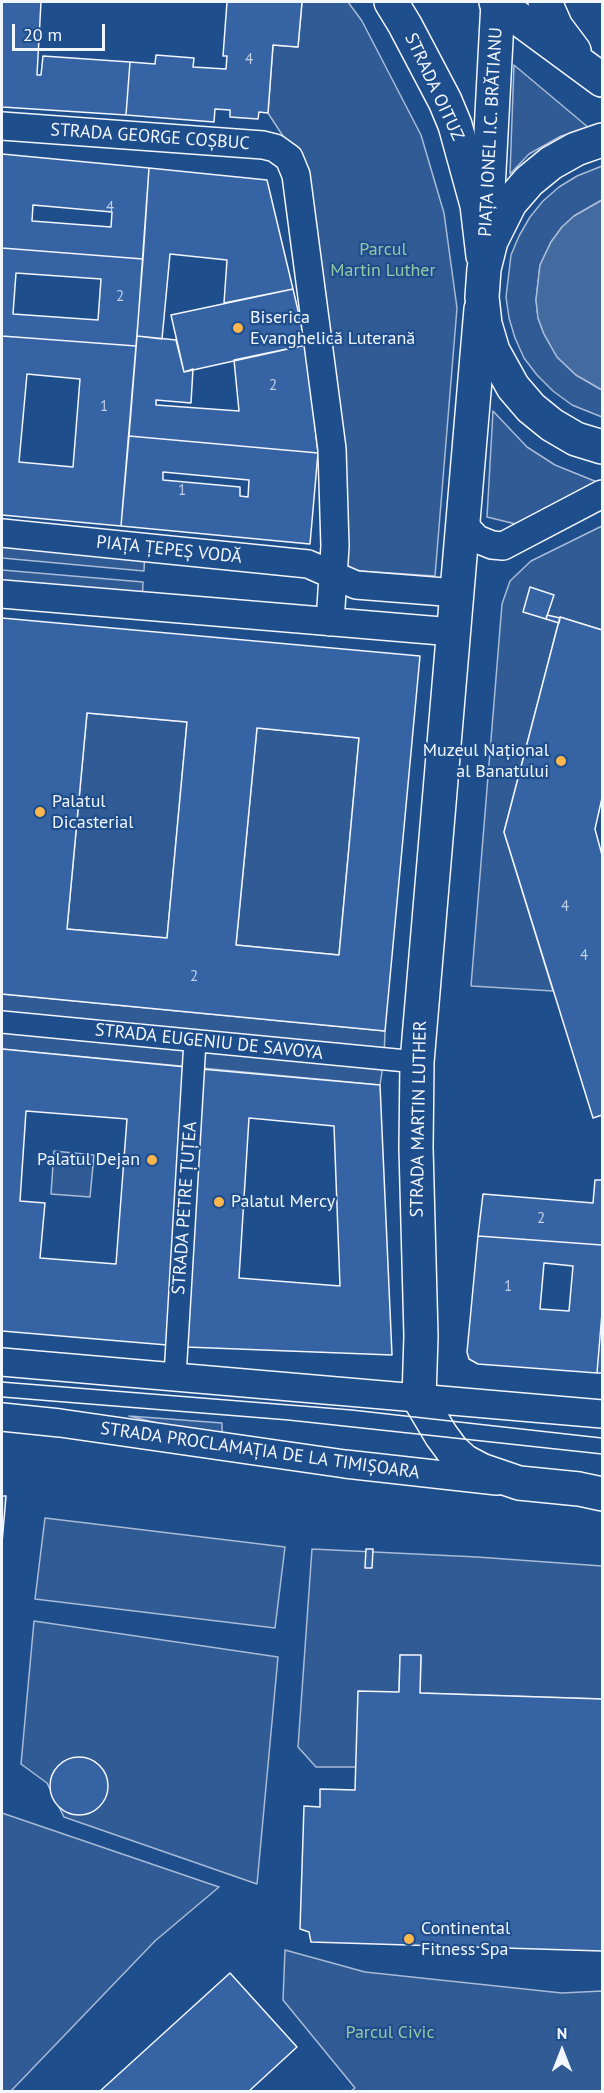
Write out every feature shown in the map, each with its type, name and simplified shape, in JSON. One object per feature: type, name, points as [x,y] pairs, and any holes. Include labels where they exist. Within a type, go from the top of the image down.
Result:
[{"type":"main road","name":"STRADA OITUZ","points":[[391,2],[445,100],[462,146],[477,205],[482,242],[483,283]]},
{"type":"main road","name":"PIAȚA IONEL I.C. BRĂTIANU","points":[[453,632],[483,283],[498,2]]},
{"type":"main road","name":"PIAȚA IONEL I.C. BRĂTIANU","points":[[498,2],[603,80]]},
{"type":"main road","points":[[545,2],[565,41],[603,80]]},
{"type":"main road","name":"PIAȚA IONEL I.C. BRĂTIANU","points":[[603,140],[576,149],[551,163],[519,191],[503,215],[491,241],[483,283],[483,311],[489,337],[498,363],[513,387],[531,408],[552,425],[576,439],[603,447]]},
{"type":"main road","name":"STRADA MARTIN LUTHER","points":[[420,1398],[417,1062],[453,632]]},
{"type":"main road","points":[[420,1398],[441,1435],[464,1461],[491,1475],[519,1483],[591,1492]]},
{"type":"street","name":"STRADA GEORGE COȘBUC","points":[[2,126],[263,145],[281,151],[292,163],[296,175],[332,449],[334,575]]},
{"type":"street","points":[[462,523],[477,539],[492,545],[503,546],[603,494]]},
{"type":"street","name":"PIAȚA ȚEPEȘ VODĂ","points":[[2,533],[308,564],[356,585],[456,593]]},
{"type":"street","points":[[330,622],[334,575]]},
{"type":"street","points":[[2,594],[453,632]]},
{"type":"street","name":"STRADA EUGENIU DE SAVOYA","points":[[2,1022],[417,1062]]},
{"type":"street","name":"STRADA PETRE ȚUȚEA","points":[[175,1376],[195,1041]]},
{"type":"street","points":[[2,1362],[603,1414]]},
{"type":"street","name":"STRADA PROCLAMAȚIA DE LA TIMIȘOARA","points":[[2,1417],[345,1464],[519,1483]]},
{"type":"shaded area","name":"Parcul Martin Luther","points":[[302,2],[348,2],[362,21],[421,135],[444,213],[457,308],[435,576],[345,570],[294,153],[268,113],[273,45],[298,47]]},
{"type":"shaded area","points":[[514,65],[589,128],[561,136],[529,154],[510,174]]},
{"type":"shaded area","points":[[602,166],[602,200],[574,216],[551,242],[540,265],[536,300],[538,318],[557,357],[576,375],[602,390],[602,417],[572,405],[537,375],[524,358],[515,338],[506,297],[511,255],[530,217],[559,187],[577,176]]},
{"type":"shaded area","points":[[602,200],[602,390],[576,375],[557,357],[538,318],[536,300],[540,265],[551,242],[574,216]]},
{"type":"shaded area","points":[[493,411],[527,447],[555,465],[602,484],[524,526],[487,517]]},
{"type":"shaded area","points":[[602,526],[602,630],[560,617],[504,832],[553,991],[471,986],[502,604],[510,581],[531,561]]},
{"type":"shaded area","points":[[2,533],[145,548],[144,571],[2,558]]},
{"type":"shaded area","points":[[2,570],[143,582],[142,606],[2,594]]},
{"type":"shaded area","points":[[87,713],[187,722],[167,938],[67,929]]},
{"type":"shaded area","points":[[257,728],[359,738],[339,955],[236,945]]},
{"type":"shaded area","points":[[2,994],[385,1031],[380,1085],[2,1049]]},
{"type":"shaded area","points":[[54,1151],[94,1155],[90,1197],[51,1194]]},
{"type":"shaded area","points":[[129,1416],[222,1423],[222,1433],[165,1425]]},
{"type":"shaded area","points":[[45,1518],[285,1547],[275,1628],[35,1599]]},
{"type":"shaded area","points":[[312,1549],[602,1566],[602,1699],[420,1693],[421,1656],[400,1655],[399,1692],[356,1767],[316,1767],[298,1747]]},
{"type":"shaded area","points":[[34,1621],[278,1657],[257,1884],[64,1817],[47,1783],[21,1764]]},
{"type":"shaded area","points":[[2,1813],[219,1887],[155,1941],[10,2092],[2,2091]]},
{"type":"shaded area","name":"Parcul Civic","points":[[285,1950],[365,1972],[562,1993],[602,1991],[602,2091],[351,2091],[355,2088],[283,2000]]},
{"type":"building","points":[[2,2],[41,2],[37,75],[41,75],[43,56],[130,62],[126,115],[2,107]]},
{"type":"building","points":[[227,2],[302,2],[298,47],[273,45],[268,113],[259,112],[258,119],[230,117],[230,110],[215,109],[214,122],[126,115],[130,62],[155,64],[156,55],[194,58],[193,67],[226,69],[227,56],[223,56]]},
{"type":"building","points":[[2,154],[149,168],[143,259],[2,248]],"holes":[[[33,205],[112,212],[111,227],[32,221]]]},
{"type":"building","points":[[149,168],[267,180],[293,289],[224,303],[227,260],[170,254],[162,339],[137,336]]},
{"type":"building","points":[[2,248],[143,259],[136,346],[2,336]],"holes":[[[16,273],[101,279],[98,320],[13,314]]]},
{"type":"building","name":"Biserica Evanghelică Luterană","points":[[293,289],[306,345],[184,372],[171,315]]},
{"type":"building","points":[[2,336],[136,346],[121,526],[2,515]],"holes":[[[27,374],[80,379],[73,467],[19,462]]]},
{"type":"building","points":[[137,336],[176,340],[184,372],[193,369],[191,403],[156,400],[156,405],[239,411],[234,360],[306,345],[318,453],[129,436]]},
{"type":"building","points":[[129,436],[318,453],[310,544],[121,526]],"holes":[[[163,472],[249,480],[248,497],[240,496],[240,487],[163,480]]]},
{"type":"building","points":[[530,587],[554,595],[546,619],[523,612]]},
{"type":"building","points":[[547,615],[560,618],[559,623],[546,619]]},
{"type":"building","points":[[560,617],[602,630],[602,798],[595,829],[602,855],[602,1115],[593,1118],[504,832]]},
{"type":"building","name":"Palatul Dicasterial","points":[[2,618],[420,656],[385,1031],[2,994]],"holes":[[[87,713],[187,722],[167,938],[67,929]],[[257,728],[359,738],[339,955],[236,945]]]},
{"type":"building","name":"Palatul Dejan","points":[[2,1049],[186,1067],[167,1345],[2,1331]],"holes":[[[26,1111],[127,1119],[116,1264],[40,1258],[45,1203],[20,1201]]]},
{"type":"building","name":"Palatul Mercy","points":[[201,1069],[380,1085],[392,1355],[186,1347]],"holes":[[[249,1118],[334,1126],[340,1286],[239,1278]]]},
{"type":"building","points":[[595,1180],[602,1180],[602,1245],[478,1236],[483,1194],[593,1203]]},
{"type":"building","points":[[478,1236],[602,1245],[602,1313],[597,1373],[478,1364],[469,1359],[467,1352]],"holes":[[[544,1263],[573,1266],[569,1311],[540,1309]]]},
{"type":"building","points":[[602,1313],[602,1373],[597,1373]]},
{"type":"building","points":[[2,1496],[6,1496],[2,1543]]},
{"type":"building","points":[[366,1549],[373,1549],[372,1568],[365,1568]]},
{"type":"building","points":[[400,1655],[421,1655],[420,1693],[602,1699],[602,1951],[311,1942],[309,1932],[300,1929],[304,1806],[320,1807],[320,1789],[355,1790],[358,1691],[399,1692]]},
{"type":"building","points":[[79,1757],[95,1762],[103,1770],[108,1786],[103,1802],[95,1810],[79,1815],[63,1810],[55,1802],[50,1786],[55,1770],[63,1762]]},
{"type":"building","points":[[230,1973],[297,2047],[248,2092],[99,2092]]},
{"type":"tram line","points":[[2,1382],[352,1410],[602,1438]]},
{"type":"tram line","points":[[2,1397],[288,1420],[602,1454]]},
{"type":"place","name":"Biserica Evanghelică Luterană","points":[[238,328]]},
{"type":"place","name":"Muzeul Național al Banatului","points":[[561,761]]},
{"type":"place","name":"Palatul Dicasterial","points":[[40,812]]},
{"type":"place","name":"Palatul Dejan","points":[[152,1160]]},
{"type":"place","name":"Palatul Mercy","points":[[219,1202]]},
{"type":"place","name":"Continental Fitness Spa","points":[[409,1939]]}]
